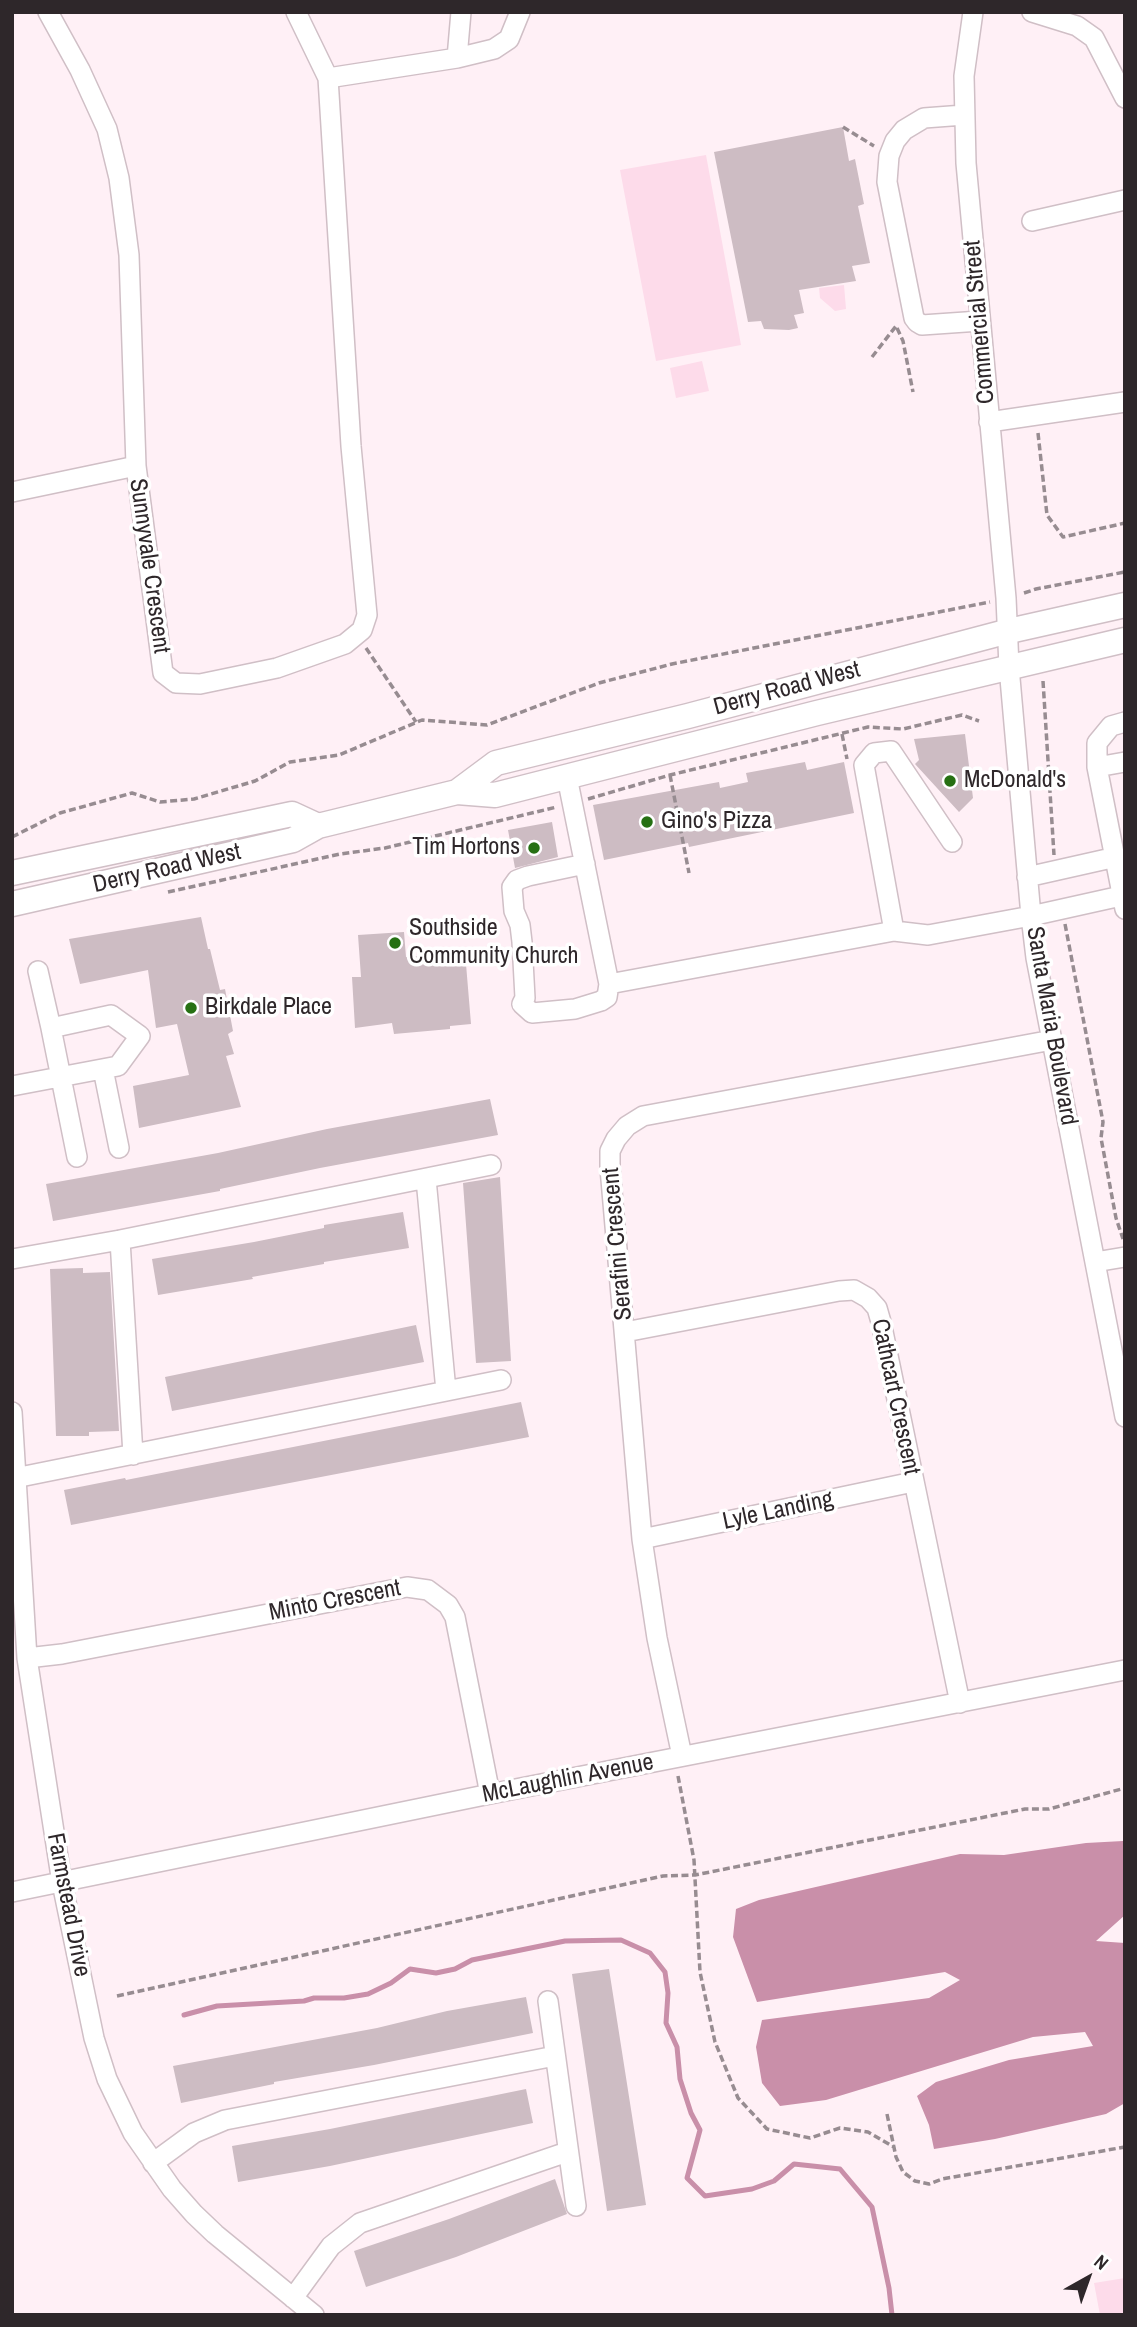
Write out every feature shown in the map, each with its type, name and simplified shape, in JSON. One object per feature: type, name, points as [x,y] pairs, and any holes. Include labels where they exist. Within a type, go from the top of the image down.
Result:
[{"type":"main road","name":"Derry Road West","points":[[457,792],[496,763],[688,716],[1009,631],[1125,605]]},
{"type":"main road","name":"Derry Road West","points":[[12,904],[292,840],[318,825],[457,792],[495,795],[817,713],[1125,640]]},
{"type":"main road","name":"Derry Road West","points":[[12,873],[292,814],[318,825]]},
{"type":"street","name":"Sunnyvale Crescent","points":[[48,12],[107,129],[119,178],[128,255],[136,466],[163,673],[176,683],[200,684],[277,668],[345,644],[357,634]]},
{"type":"street","points":[[296,12],[328,78],[350,432],[367,615],[362,630],[357,634]]},
{"type":"street","points":[[457,58],[461,12]]},
{"type":"street","points":[[328,78],[457,58],[494,49],[509,39],[520,12]]},
{"type":"street","name":"Commercial Street","points":[[973,12],[964,76],[964,115],[1009,631]]},
{"type":"street","points":[[1032,12],[1077,26],[1094,38],[1125,98]]},
{"type":"street","points":[[964,115],[924,118],[912,123],[895,141],[889,156],[887,182],[914,318],[922,325],[980,321]]},
{"type":"street","points":[[1032,221],[1125,201]]},
{"type":"street","points":[[989,422],[1125,402]]},
{"type":"street","points":[[12,492],[136,466]]},
{"type":"street","name":"Santa Maria Boulevard","points":[[1009,631],[1009,667],[1031,916],[1052,1040],[1125,1417]]},
{"type":"street","points":[[608,984],[894,931],[928,935],[1123,902],[1097,767],[1097,743],[1111,726],[1125,722]]},
{"type":"street","points":[[894,931],[864,765],[874,753],[891,751],[952,842]]},
{"type":"street","points":[[1097,767],[1125,762]]},
{"type":"street","points":[[567,777],[585,864],[608,984],[607,997],[575,1009],[547,1014],[532,1013],[522,1004],[525,998],[522,942],[520,925],[514,911],[512,887],[517,880],[585,864]]},
{"type":"street","points":[[1027,877],[1115,857]]},
{"type":"street","points":[[38,971],[77,1157]]},
{"type":"street","points":[[12,1086],[118,1066],[140,1036],[111,1016],[51,1028]]},
{"type":"street","name":"Serafini Crescent","points":[[678,1757],[642,1539],[610,1151],[616,1139],[627,1126],[643,1116],[1052,1040]]},
{"type":"street","points":[[103,1069],[119,1148]]},
{"type":"street","points":[[12,1259],[120,1240],[491,1165]]},
{"type":"street","points":[[426,1179],[446,1391]]},
{"type":"street","points":[[120,1240],[133,1455]]},
{"type":"street","points":[[1095,1262],[1125,1256]]},
{"type":"street","name":"Cathcart Crescent","points":[[625,1332],[839,1291],[854,1290],[868,1298],[877,1308],[881,1322],[960,1703]]},
{"type":"street","points":[[15,1478],[501,1381]]},
{"type":"street","name":"Farmstead Drive","points":[[12,1412],[27,1658],[62,1883],[94,2038],[107,2079],[133,2133],[194,2214],[314,2315]]},
{"type":"street","name":"Lyle Landing","points":[[642,1539],[913,1482]]},
{"type":"street","name":"Minto Crescent","points":[[27,1658],[62,1654],[407,1587],[428,1590],[448,1605],[454,1617],[490,1794]]},
{"type":"street","name":"McLaughlin Avenue","points":[[12,1892],[490,1794],[1125,1670]]},
{"type":"street","points":[[548,2001],[576,2206]]},
{"type":"street","points":[[153,2163],[194,2133],[225,2120],[555,2056]]},
{"type":"street","points":[[293,2298],[331,2246],[360,2223],[568,2152]]},
{"type":"path","points":[[843,127],[889,156]]},
{"type":"path","points":[[872,357],[896,326],[903,341],[913,392]]},
{"type":"path","points":[[1037,417],[1047,515],[1063,537],[1125,523]]},
{"type":"path","points":[[12,837],[60,813],[132,793],[160,802],[194,799],[255,781],[290,762],[339,755],[422,720],[487,725],[599,682],[672,664],[975,606],[1036,589],[1125,572]]},
{"type":"path","points":[[357,634],[416,722]]},
{"type":"path","points":[[163,893],[340,854],[385,848],[572,804],[670,775],[867,727],[903,729],[962,715],[979,721]]},
{"type":"path","points":[[670,775],[689,873]]},
{"type":"path","points":[[678,1757],[694,1860],[700,1972],[715,2042],[738,2098],[767,2129],[810,2138],[840,2129],[868,2132],[894,2147]]},
{"type":"path","points":[[117,1996],[663,1876],[695,1875],[1025,1809],[1049,1809],[1125,1788]]},
{"type":"path","points":[[887,2114],[903,2172],[915,2182],[929,2184],[943,2179],[1125,2147]]},
{"type":"shaded area","points":[[706,155],[741,345],[656,361],[620,170]]},
{"type":"shaded area","points":[[844,285],[846,309],[835,311],[820,298],[819,288]]},
{"type":"shaded area","points":[[702,361],[709,391],[676,398],[670,368]]},
{"type":"shaded area","points":[[1123,1841],[1125,1915],[1096,1941],[1125,1943],[1125,2103],[1106,2114],[995,2139],[934,2149],[929,2125],[917,2096],[936,2082],[1009,2060],[1093,2046],[1085,2032],[1033,2037],[826,2100],[780,2106],[762,2083],[756,2047],[762,2020],[929,1998],[960,1980],[945,1972],[757,2002],[733,1937],[736,1909],[759,1900],[960,1854],[1004,1855],[1086,1843]]},
{"type":"shaded area","points":[[1125,2278],[1125,2315],[1100,2315],[1094,2283]]},
{"type":"building","points":[[843,127],[849,161],[855,159],[864,204],[858,206],[870,263],[852,266],[856,281],[799,290],[804,313],[794,315],[798,328],[764,329],[761,321],[748,322],[714,152]]},
{"type":"building","name":"McDonald's","points":[[965,734],[973,798],[959,812],[915,764],[919,760],[914,739]]},
{"type":"building","points":[[805,762],[807,770],[844,762],[854,813],[689,847],[688,843],[604,860],[593,805],[719,782],[720,788],[748,782],[746,773]]},
{"type":"building","name":"Tim Hortons","points":[[552,822],[558,857],[515,868],[508,830]]},
{"type":"building","name":"Birkdale Place","points":[[201,917],[220,990],[225,989],[233,1031],[228,1034],[234,1054],[226,1056],[241,1107],[139,1128],[133,1086],[189,1075],[177,1024],[156,1028],[148,970],[80,984],[69,939]]},
{"type":"building","points":[[404,932],[406,957],[452,953],[466,964],[471,1024],[450,1026],[450,1029],[394,1034],[392,1023],[355,1028],[352,977],[361,977],[358,935]]},
{"type":"building","points":[[490,1099],[498,1135],[320,1168],[220,1191],[53,1221],[46,1184]]},
{"type":"building","points":[[500,1177],[511,1361],[476,1363],[463,1183]]},
{"type":"building","points":[[403,1212],[409,1248],[158,1295],[152,1259]]},
{"type":"building","points":[[83,1268],[83,1273],[110,1272],[119,1431],[89,1432],[89,1436],[56,1436],[50,1269]]},
{"type":"building","points":[[416,1325],[424,1362],[172,1411],[165,1377]]},
{"type":"building","points":[[521,1402],[529,1437],[71,1525],[64,1490]]},
{"type":"building","points":[[609,1969],[646,2205],[607,2211],[572,1974]]},
{"type":"building","points":[[526,1997],[533,2033],[274,2082],[181,2103],[173,2066]]},
{"type":"building","points":[[526,2089],[533,2123],[330,2166],[238,2182],[232,2146]]},
{"type":"building","points":[[555,2179],[567,2214],[456,2257],[366,2287],[354,2251]]},
{"type":"waterway","points":[[184,2015],[217,2006],[368,1994],[391,1983],[410,1969],[436,1973],[455,1969],[472,1960],[565,1941],[621,1940],[650,1953],[665,1972],[668,1993],[666,2023],[677,2047],[680,2079],[691,2113],[700,2130],[687,2178],[705,2196],[752,2189],[774,2181],[794,2164],[840,2169],[872,2207],[892,2315]]},
{"type":"place","name":"McDonald's","points":[[950,781]]},
{"type":"place","name":"Gino's Pizza","points":[[647,822]]},
{"type":"place","name":"Tim Hortons","points":[[534,848]]},
{"type":"place","name":"Southside Community Church","points":[[395,943]]},
{"type":"place","name":"Birkdale Place","points":[[191,1008]]}]
